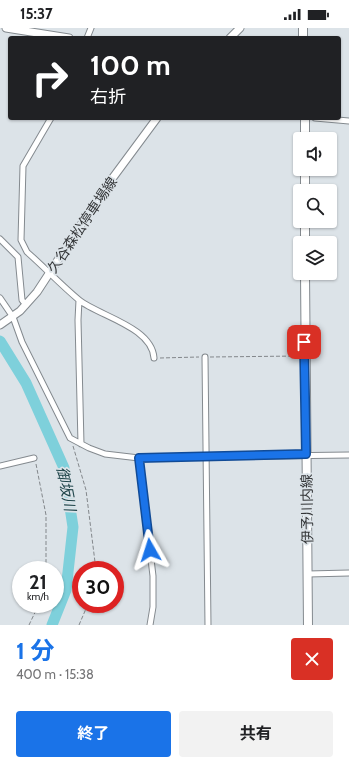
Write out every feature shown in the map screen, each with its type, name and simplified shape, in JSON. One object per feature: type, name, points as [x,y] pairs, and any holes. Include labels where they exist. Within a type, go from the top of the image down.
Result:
[{"type":"main road","points":[[6,28],[56,36]]},
{"type":"main road","points":[[232,36],[240,28]]},
{"type":"main road","name":"久谷森松停車場線","points":[[0,325],[26,305],[103,191],[156,120]]},
{"type":"main road","points":[[305,120],[305,132]]},
{"type":"main road","name":"伊予川内線","points":[[305,280],[304,356],[308,625]]},
{"type":"street","points":[[50,120],[23,166],[21,240],[23,246],[26,252],[79,300],[90,308],[121,322],[136,332],[153,349],[154,358]]},
{"type":"street","points":[[338,120],[349,121]]},
{"type":"street","points":[[0,239],[18,257],[22,300],[26,305]]},
{"type":"street","points":[[0,298],[70,438],[81,444],[105,454],[139,458],[306,454],[349,455]]},
{"type":"street","points":[[79,300],[78,328],[81,444]]},
{"type":"street","points":[[206,357],[208,625]]},
{"type":"street","points":[[0,466],[34,458]]},
{"type":"street","points":[[139,458],[153,576],[153,607],[150,625]]},
{"type":"street","points":[[308,574],[349,573]]},
{"type":"path","points":[[154,358],[304,356]]},
{"type":"path","points":[[70,438],[86,490],[95,561]]},
{"type":"path","points":[[34,458],[46,515],[46,561]]},
{"type":"path","points":[[29,625],[34,613]]},
{"type":"path","points":[[79,625],[84,613]]},
{"type":"waterway","name":"御坂川","points":[[0,341],[26,383],[64,468],[73,527],[66,590],[52,625]]},
{"type":"route","points":[[150,550],[139,458],[306,454],[304,342]]}]
